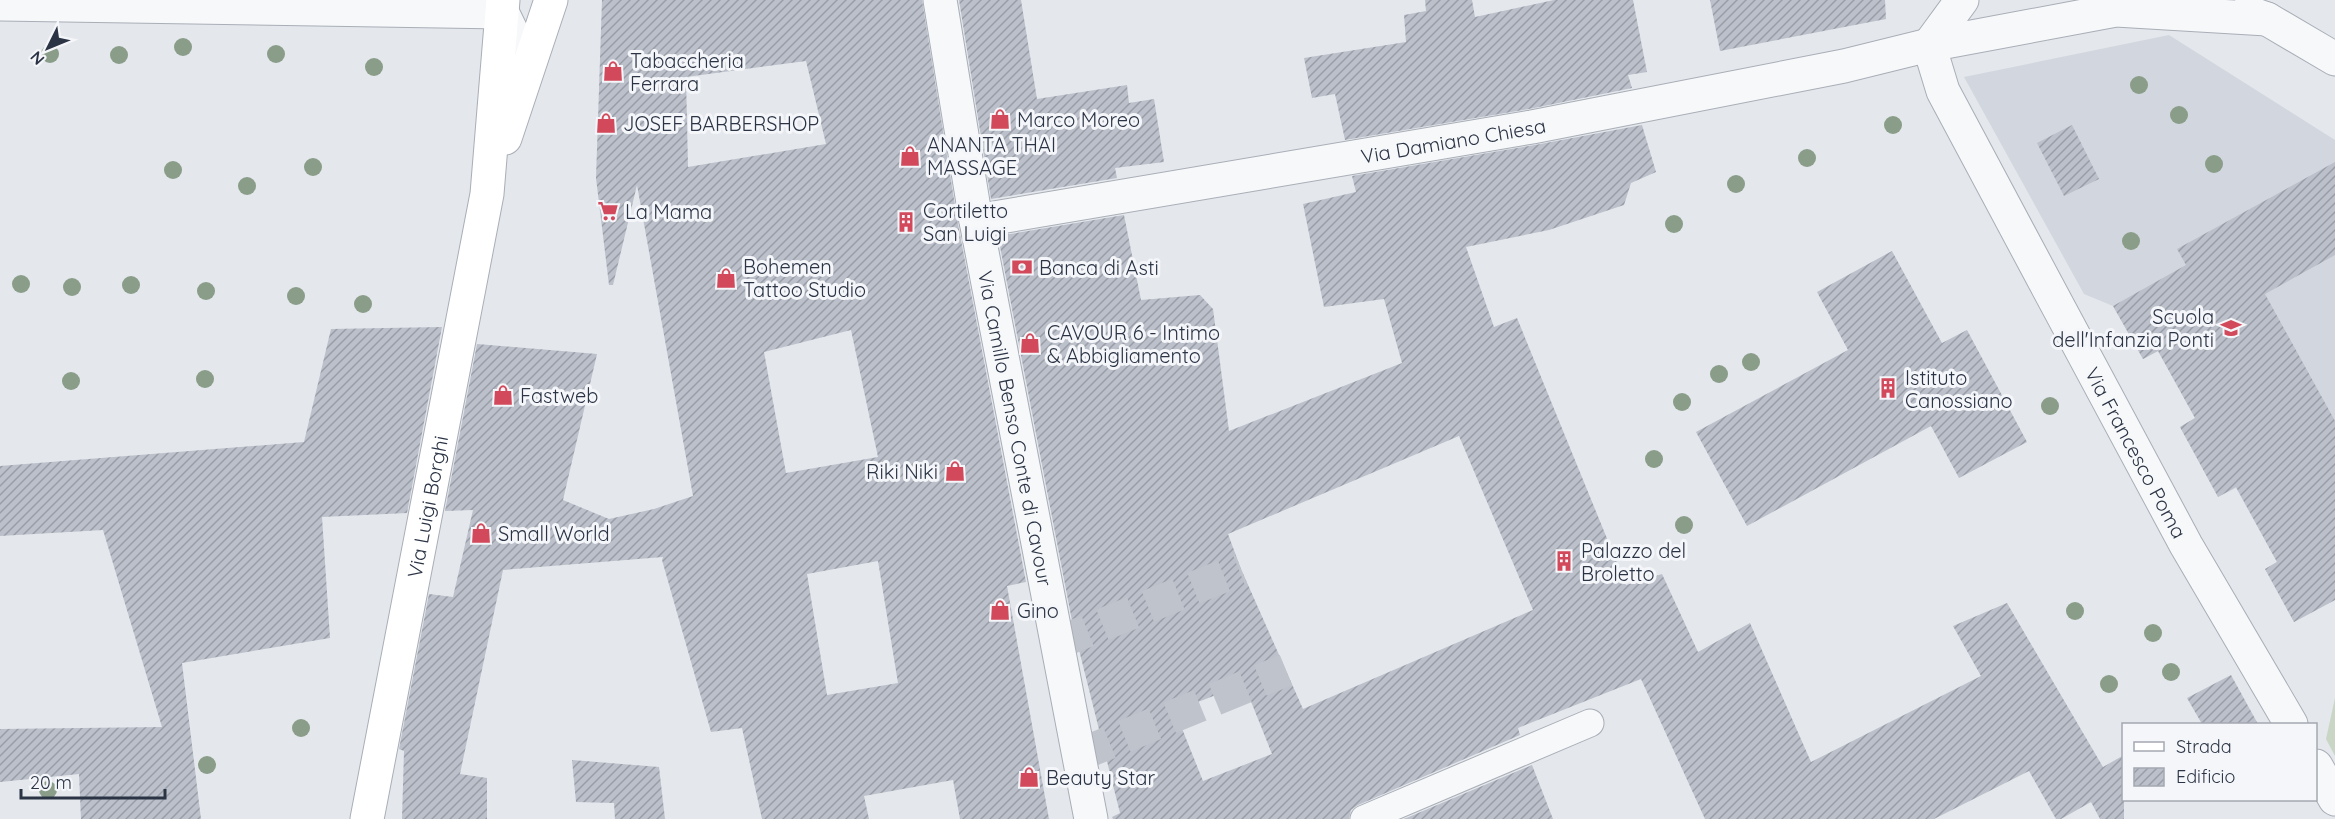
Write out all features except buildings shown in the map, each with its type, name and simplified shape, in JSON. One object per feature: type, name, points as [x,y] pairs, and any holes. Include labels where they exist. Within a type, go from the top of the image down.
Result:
[{"type":"street","name":"Via Luigi Borghi","points":[[487,194],[550,0]]},
{"type":"street","name":"Via Camillo Benso Conte di Cavour","points":[[940,0],[976,221],[1091,819]]},
{"type":"street","points":[[1929,45],[1962,0]]},
{"type":"street","points":[[2211,0],[2267,19],[2335,59]]},
{"type":"street","points":[[0,4],[503,6],[528,65]]},
{"type":"street","name":"Via Luigi Borghi","points":[[367,819],[487,194],[503,6]]},
{"type":"street","name":"Via Damiano Chiesa","points":[[976,221],[1532,127],[1844,66],[1929,45],[2116,10],[2267,19]]},
{"type":"street","name":"Via Francesco Poma","points":[[1929,45],[1943,91],[2039,272],[2186,545],[2290,723]]},
{"type":"street","points":[[2317,768],[2335,799]]},
{"type":"lane","points":[[1364,819],[1590,723]]},
{"type":"shaded area","name":"Scuola dell'Infanzia Ponti","points":[[2169,35],[2335,140],[2335,600],[2294,622],[2265,569],[2277,562],[2236,488],[2218,497],[2180,427],[2195,418],[2158,351],[2143,359],[2113,306],[2084,294],[1964,77]]},
{"type":"green space","points":[[2335,698],[2335,756],[2326,739]]},
{"type":"tunnel","points":[[1057,643],[1241,569]]},
{"type":"tunnel","points":[[1079,755],[1286,670]]},
{"type":"place","name":"Tabaccheria Ferrara","points":[[613,71]]},
{"type":"place","name":"Marco Moreo","points":[[1000,119]]},
{"type":"place","name":"JOSEF BARBERSHOP","points":[[606,123]]},
{"type":"place","name":"ANANTA THAI MASSAGE","points":[[910,156]]},
{"type":"place","name":"La Mama","points":[[608,211]]},
{"type":"place","name":"Cortiletto San Luigi","points":[[906,222]]},
{"type":"place","name":"Banca di Asti","points":[[1022,267]]},
{"type":"place","name":"Bohemen Tattoo Studio","points":[[726,278]]},
{"type":"place","name":"Scuola dell'Infanzia Ponti","points":[[2231,328]]},
{"type":"place","name":"CAVOUR 6 - Intimo & Abbigliamento","points":[[1030,343]]},
{"type":"place","name":"Istituto Canossiano","points":[[1888,388]]},
{"type":"place","name":"Fastweb","points":[[503,395]]},
{"type":"place","name":"Riki Niki","points":[[955,471]]},
{"type":"place","name":"Small World","points":[[481,533]]},
{"type":"place","name":"Palazzo del Broletto","points":[[1564,561]]},
{"type":"place","name":"Gino","points":[[1000,610]]},
{"type":"place","name":"Beauty Star","points":[[1029,777]]}]
